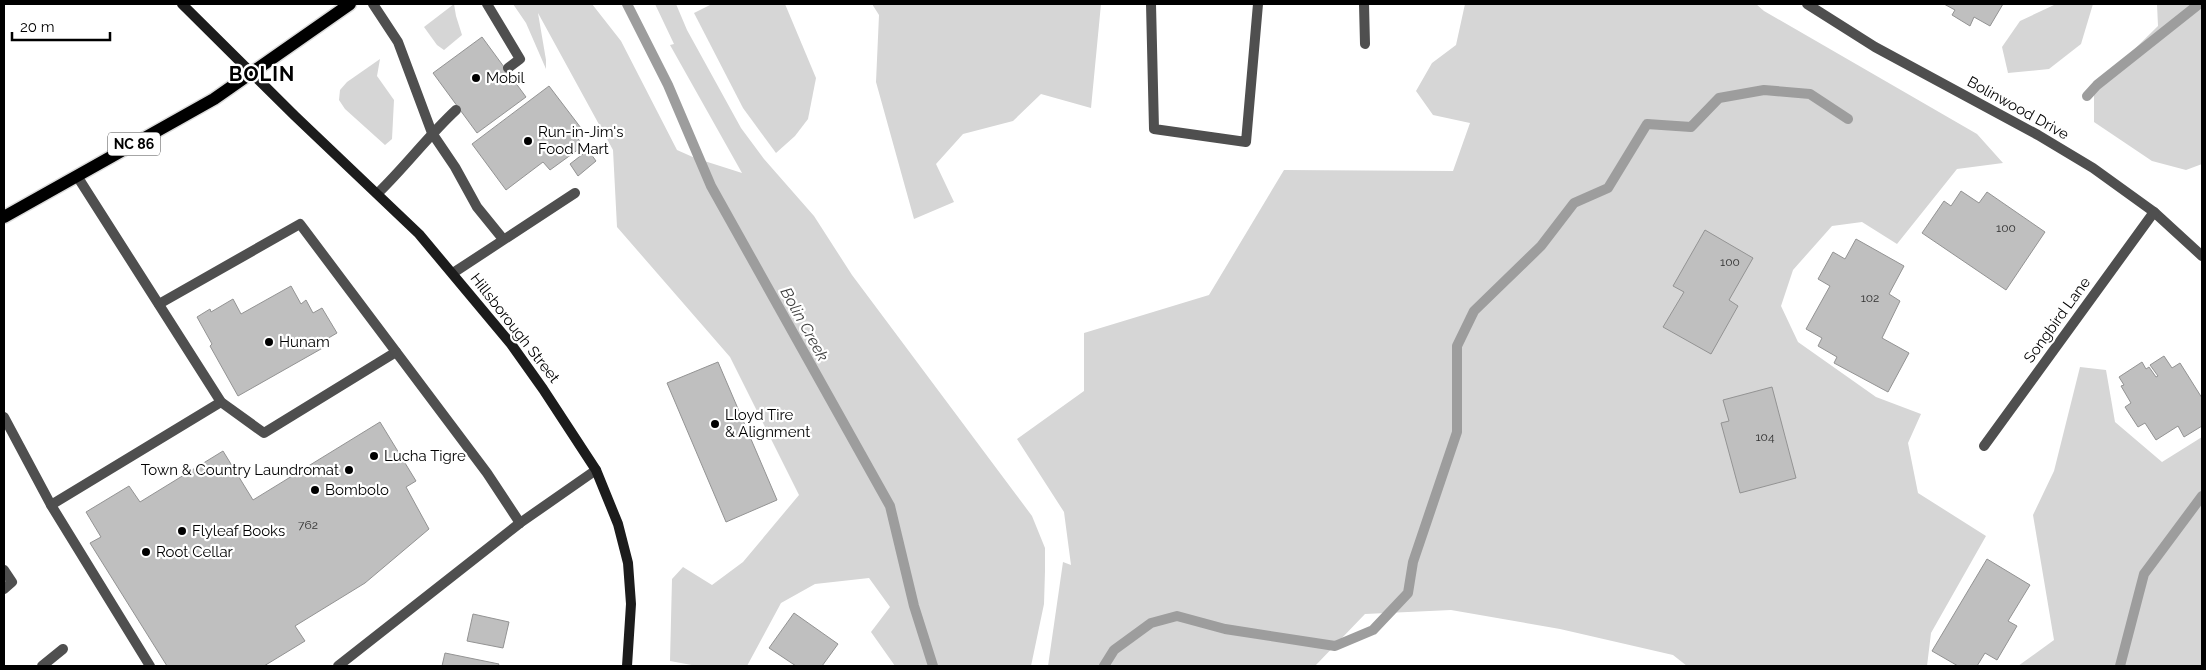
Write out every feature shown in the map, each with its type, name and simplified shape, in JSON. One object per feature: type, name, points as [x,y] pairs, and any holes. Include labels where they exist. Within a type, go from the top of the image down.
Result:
[{"type":"main road","name":"NC 86","points":[[4,216],[214,99],[350,4]]},
{"type":"street","name":"Hillsborough Street","points":[[182,4],[295,116],[419,234],[511,344],[543,389],[596,470],[618,524],[628,562],[631,604],[627,666]]},
{"type":"street","points":[[373,4],[398,42],[432,133],[455,167],[477,207],[503,239]]},
{"type":"street","points":[[487,4],[520,59],[508,68]]},
{"type":"street","points":[[1151,4],[1154,129],[1246,142],[1258,4]]},
{"type":"street","points":[[1364,4],[1365,44]]},
{"type":"street","name":"Bolinwood Drive","points":[[1807,4],[1875,47],[2038,135],[2093,168],[2154,212],[2202,256]]},
{"type":"street","points":[[378,193],[404,168],[432,133],[456,110]]},
{"type":"street","points":[[78,176],[222,402],[264,434],[396,352]]},
{"type":"street","points":[[453,273],[574,193]]},
{"type":"street","name":"Songbird Lane","points":[[1984,446],[2154,212]]},
{"type":"street","points":[[159,304],[300,224],[487,473],[520,523]]},
{"type":"street","points":[[51,505],[222,402]]},
{"type":"street","points":[[4,417],[51,505],[150,666]]},
{"type":"street","points":[[338,666],[520,523],[596,470]]},
{"type":"street","points":[[4,570],[12,582],[4,589]]},
{"type":"street","points":[[42,666],[63,649]]},
{"type":"shaded area","points":[[454,4],[462,35],[444,50],[437,45],[424,27]]},
{"type":"shaded area","points":[[513,4],[592,4],[621,41],[677,150],[695,158],[742,173],[670,45],[674,44],[655,4],[676,4],[687,30],[741,128],[764,159],[814,216],[852,275],[1032,516],[1045,548],[1045,571],[1044,604],[1031,666],[895,666],[871,632],[890,607],[869,578],[815,584],[781,603],[747,666],[697,666],[670,661],[672,579],[683,567],[712,585],[743,562],[799,495],[730,357],[617,227],[613,150],[538,13],[546,69],[526,23]]},
{"type":"shaded area","points":[[712,4],[785,4],[816,78],[808,119],[795,136],[776,153],[743,108],[694,13]]},
{"type":"shaded area","points":[[872,4],[1101,4],[1091,108],[1041,94],[1013,121],[963,134],[936,164],[954,202],[914,219],[876,82],[879,15]]},
{"type":"shaded area","points":[[1465,4],[1756,4],[1764,11],[1977,134],[2003,163],[1957,169],[1897,244],[1862,222],[1832,226],[1793,270],[1781,306],[1798,342],[1876,397],[1921,414],[1908,443],[1918,493],[1986,536],[1931,633],[1927,666],[1687,666],[1673,655],[1560,629],[1451,610],[1365,614],[1315,666],[1048,666],[1063,562],[1071,565],[1064,512],[1017,439],[1084,391],[1084,333],[1209,295],[1284,170],[1453,171],[1470,123],[1433,115],[1416,91],[1432,63],[1456,45]]},
{"type":"shaded area","points":[[2093,4],[2081,44],[2049,69],[2008,73],[2002,47],[2020,21],[2054,5]]},
{"type":"shaded area","points":[[2157,4],[2202,4],[2202,164],[2186,170],[2152,161],[2094,122],[2094,89],[2158,26]]},
{"type":"shaded area","points":[[380,59],[377,76],[394,100],[392,139],[385,145],[345,109],[339,100],[340,90],[347,82]]},
{"type":"shaded area","points":[[2080,367],[2106,370],[2115,422],[2162,462],[2202,437],[2202,666],[2018,666],[2054,640],[2033,515],[2054,471]]},
{"type":"building","points":[[1944,4],[2003,4],[1990,26],[1974,17],[1970,26],[1952,15],[1955,10]]},
{"type":"building","points":[[482,37],[526,97],[477,133],[433,73]]},
{"type":"building","name":"Run-in-Jim's Food Mart","points":[[549,86],[584,132],[577,137],[583,146],[550,170],[543,162],[506,190],[472,144]]},
{"type":"building","points":[[588,150],[596,161],[578,176],[570,164]]},
{"type":"building","points":[[1961,191],[1979,203],[1987,192],[2045,232],[2006,290],[1922,233],[1944,201],[1951,206]]},
{"type":"building","points":[[1705,230],[1753,258],[1729,300],[1738,306],[1711,354],[1663,327],[1684,292],[1673,286]]},
{"type":"building","points":[[1856,239],[1904,266],[1889,294],[1900,301],[1882,338],[1909,353],[1888,392],[1834,363],[1837,357],[1818,346],[1822,338],[1806,329],[1830,286],[1818,279],[1833,252],[1845,259]]},
{"type":"building","name":"Hunam","points":[[291,286],[301,304],[306,300],[313,313],[322,308],[337,333],[325,340],[328,345],[238,396],[210,346],[212,344],[197,317],[210,309],[211,312],[233,299],[241,314]]},
{"type":"building","points":[[2164,356],[2172,368],[2180,363],[2202,398],[2202,426],[2184,437],[2178,426],[2156,440],[2145,423],[2138,427],[2125,407],[2131,403],[2121,386],[2124,385],[2119,377],[2142,362],[2146,369],[2149,367],[2156,377],[2158,376],[2150,365]]},
{"type":"building","name":"Lloyd Tire & Alignment","points":[[718,362],[777,500],[726,522],[667,383]]},
{"type":"building","points":[[1772,387],[1796,478],[1740,493],[1721,423],[1729,421],[1723,400]]},
{"type":"building","points":[[380,422],[416,481],[406,487],[429,529],[365,583],[295,626],[305,641],[264,666],[167,666],[90,543],[101,537],[86,512],[129,486],[140,502],[223,451],[253,500]]},
{"type":"building","points":[[1987,559],[2030,585],[2008,621],[2017,626],[1997,660],[1985,653],[1977,666],[1958,666],[1932,651]]},
{"type":"building","points":[[794,613],[838,644],[822,666],[796,666],[769,648]]},
{"type":"building","points":[[473,614],[509,622],[503,648],[467,641]]},
{"type":"building","points":[[445,653],[499,664],[498,666],[442,666]]},
{"type":"waterway","name":"Bolin Creek","points":[[627,4],[668,85],[711,186],[890,506],[914,606],[933,666]]},
{"type":"waterway","points":[[2087,96],[2097,85],[2199,4]]},
{"type":"waterway","points":[[1104,666],[1114,650],[1151,623],[1177,616],[1225,629],[1335,646],[1373,630],[1408,593],[1413,562],[1457,432],[1457,346],[1474,311],[1541,246],[1574,203],[1608,188],[1647,124],[1691,127],[1719,98],[1764,90],[1810,94],[1848,119]]},
{"type":"waterway","points":[[2120,666],[2144,574],[2202,496]]},
{"type":"place","name":"Mobil","points":[[476,78]]},
{"type":"place","name":"Run-in-Jim's Food Mart","points":[[528,141]]},
{"type":"place","name":"Hunam","points":[[269,342]]},
{"type":"place","name":"Lloyd Tire & Alignment","points":[[715,424]]},
{"type":"place","name":"Lucha Tigre","points":[[374,456]]},
{"type":"place","name":"Town & Country Laundromat","points":[[349,470]]},
{"type":"place","name":"Bombolo","points":[[315,490]]},
{"type":"place","name":"Flyleaf Books","points":[[182,531]]},
{"type":"place","name":"Root Cellar","points":[[146,552]]},
{"type":"district","name":"BOLIN","points":[[262,74]]}]
